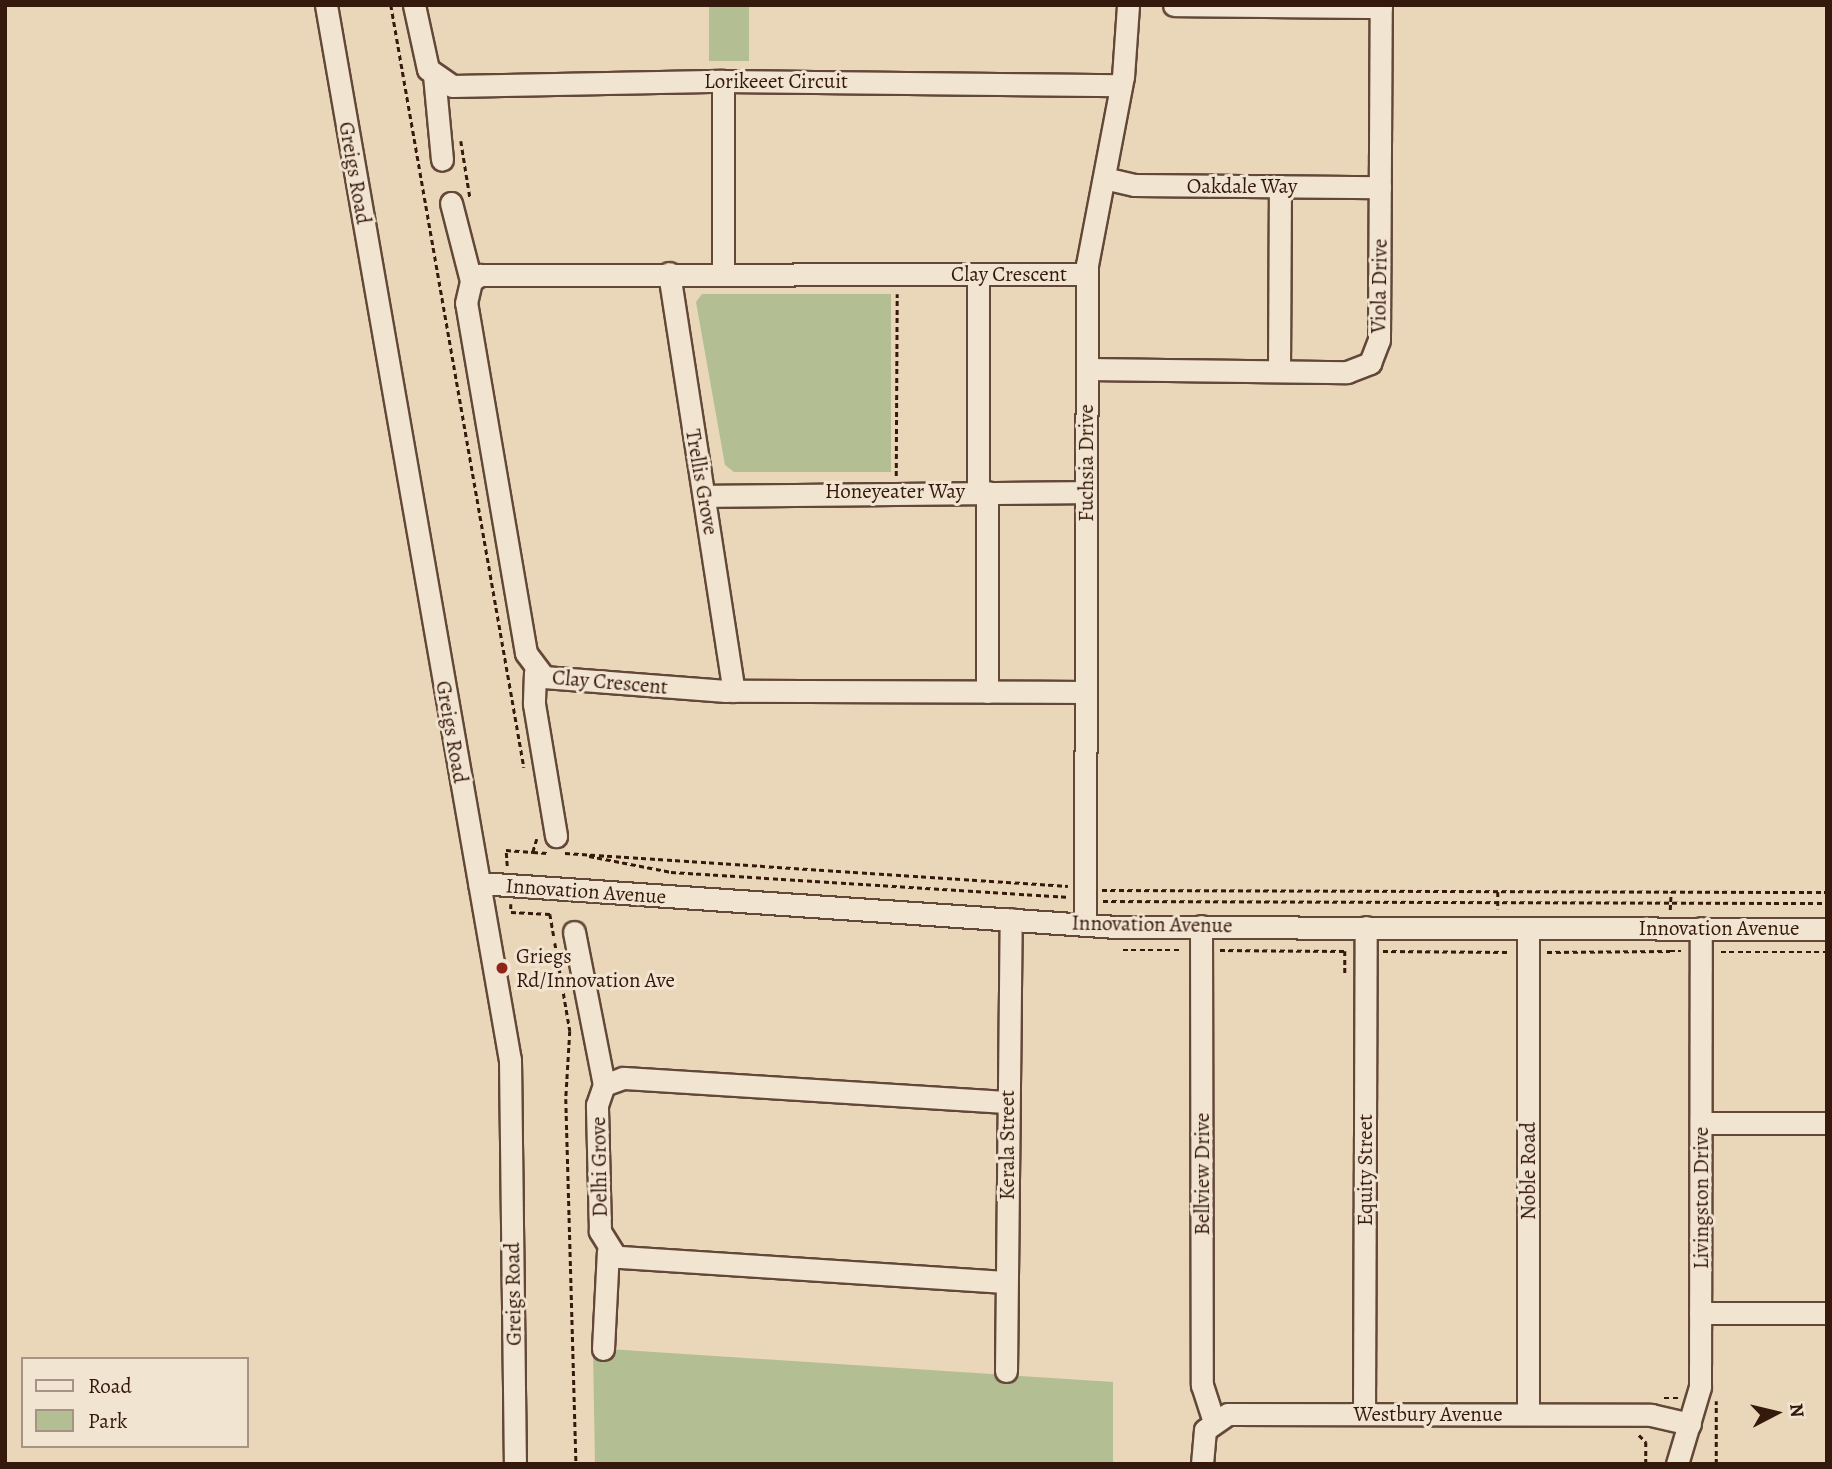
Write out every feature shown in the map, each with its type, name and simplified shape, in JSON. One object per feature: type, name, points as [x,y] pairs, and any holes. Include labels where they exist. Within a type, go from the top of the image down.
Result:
[{"type":"street","name":"Greigs Road","points":[[326,5],[510,1060],[515,1464]]},
{"type":"street","points":[[414,5],[423,57],[433,75],[442,160]]},
{"type":"street","name":"Fuchsia Drive","points":[[1085,924],[1087,274],[1121,85],[1128,5]]},
{"type":"street","points":[[1174,5],[1381,6]]},
{"type":"street","name":"Viola Drive","points":[[1087,369],[1359,370],[1377,351],[1381,6]]},
{"type":"street","name":"Lorikeeet Circuit","points":[[433,75],[452,86],[723,81],[1121,85]]},
{"type":"street","points":[[723,81],[723,273]]},
{"type":"street","name":"Oakdale Way","points":[[1104,178],[1134,185],[1380,187]]},
{"type":"street","points":[[1279,371],[1280,186]]},
{"type":"street","name":"Clay Crescent","points":[[461,202],[471,281],[466,303],[526,653],[535,672],[555,680],[734,691],[1086,692]]},
{"type":"street","name":"Trellis Grove","points":[[669,273],[734,691]]},
{"type":"street","points":[[978,274],[987,692]]},
{"type":"street","name":"Clay Crescent","points":[[471,281],[480,275],[1087,274]]},
{"type":"street","name":"Honeyeater Way","points":[[704,496],[1086,492]]},
{"type":"street","points":[[535,672],[534,704],[556,836]]},
{"type":"street","name":"Innovation Avenue","points":[[479,883],[1085,924],[1827,929]]},
{"type":"street","name":"Kerala Street","points":[[1006,1371],[1011,919]]},
{"type":"street","name":"Bellview Drive","points":[[1201,926],[1202,1385],[1213,1419]]},
{"type":"street","name":"Equity Street","points":[[1364,1414],[1366,927]]},
{"type":"street","name":"Noble Road","points":[[1528,928],[1528,1415]]},
{"type":"street","name":"Livingston Drive","points":[[1677,1464],[1700,1387],[1701,1122],[1692,952],[1701,928]]},
{"type":"street","points":[[574,932],[604,1085],[623,1079],[1007,1102]]},
{"type":"street","name":"Delhi Grove","points":[[603,1349],[608,1251],[600,1231],[597,1119],[604,1085]]},
{"type":"street","points":[[1701,1122],[1827,1123]]},
{"type":"street","points":[[608,1251],[630,1259],[1006,1282]]},
{"type":"street","points":[[1700,1312],[1827,1313]]},
{"type":"street","name":"Westbury Avenue","points":[[1213,1419],[1364,1414],[1651,1415],[1690,1424]]},
{"type":"street","points":[[1202,1464],[1202,1438],[1213,1419]]},
{"type":"path","points":[[391,5],[525,774]]},
{"type":"path","points":[[460,137],[461,202]]},
{"type":"path","points":[[896,492],[897,273]]},
{"type":"path","points":[[533,852],[535,825]]},
{"type":"path","points":[[576,1464],[566,1099],[570,1031],[551,914],[512,912],[506,850],[1085,892],[1116,905],[1827,903]]},
{"type":"path","points":[[579,854],[671,872],[1085,892],[1827,892]]},
{"type":"path","points":[[1123,950],[1345,951],[1345,979]]},
{"type":"path","points":[[1692,952],[1827,952]]},
{"type":"green space","points":[[709,5],[749,5],[749,61],[709,61]]},
{"type":"green space","points":[[702,294],[891,294],[891,472],[734,472],[725,465],[696,302]]},
{"type":"green space","points":[[593,1348],[1113,1382],[1113,1464],[595,1464]]},
{"type":"place","name":"Griegs Rd/Innovation Ave","points":[[502,968]]}]
